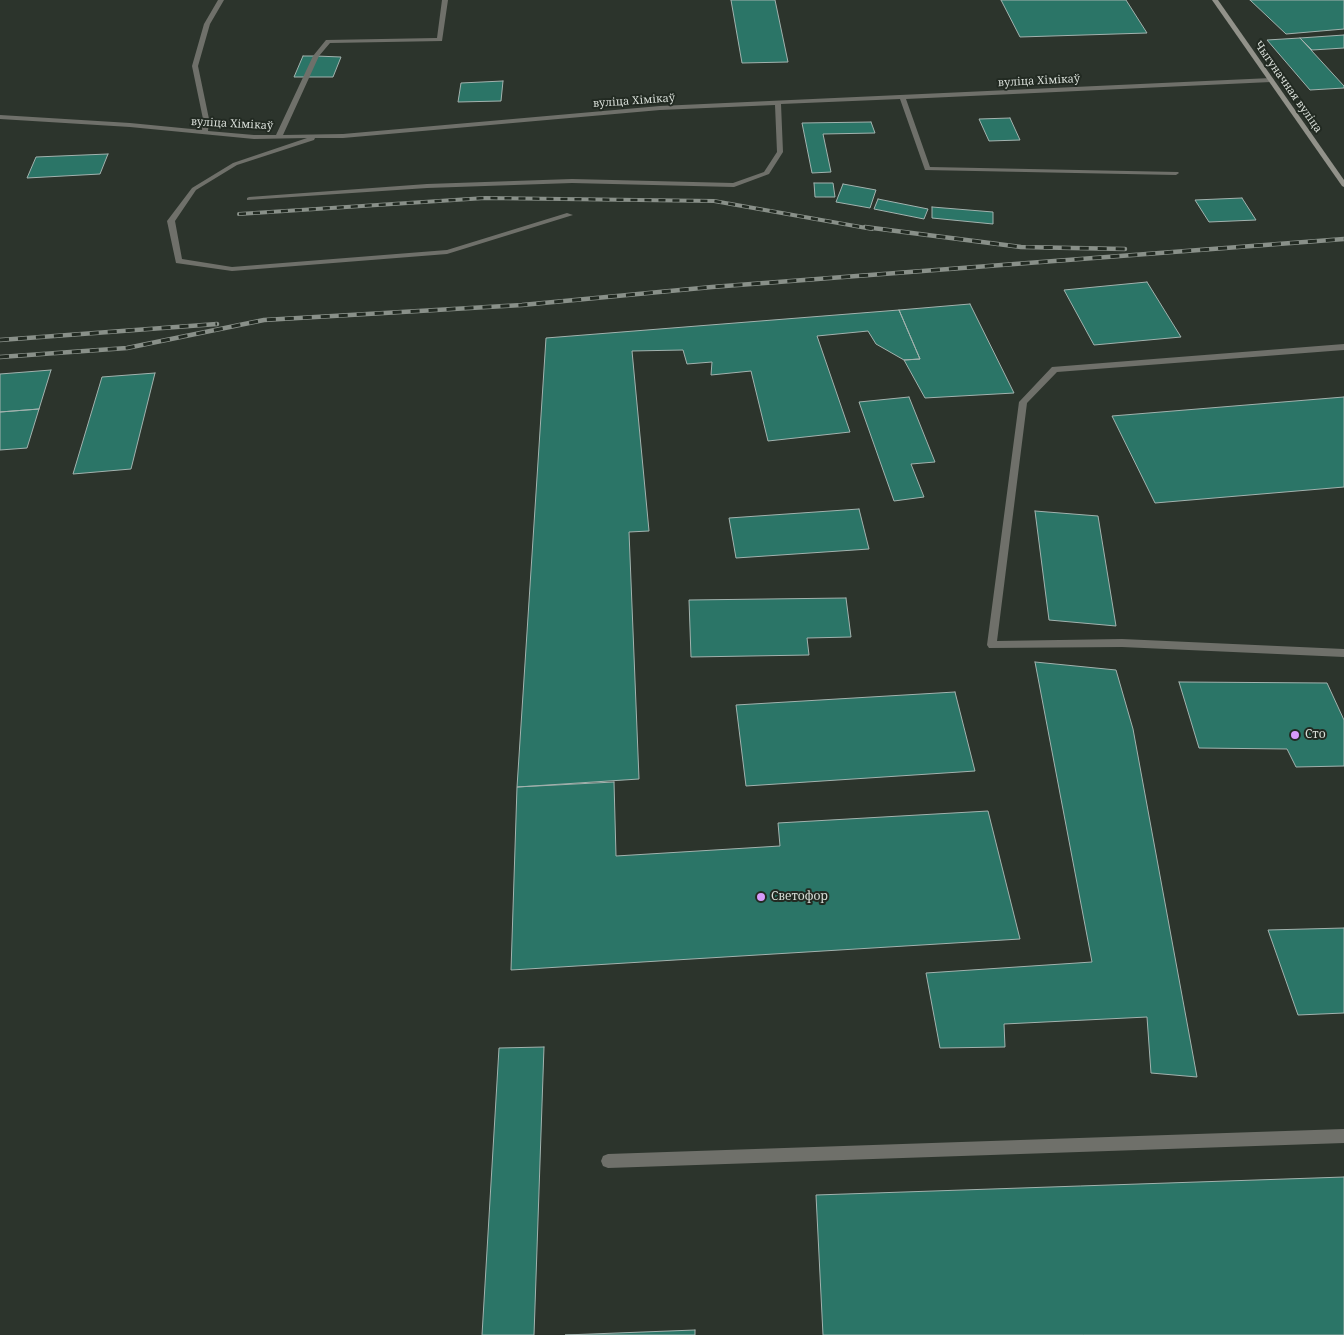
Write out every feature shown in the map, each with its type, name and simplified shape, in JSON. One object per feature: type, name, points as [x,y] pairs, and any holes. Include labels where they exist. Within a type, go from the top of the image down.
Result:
[{"type":"street","name":"Чыгуначная вуліца","points":[[1215,0],[1344,185]]},
{"type":"lane","points":[[205,133],[206,119],[195,66],[207,24],[221,0]]},
{"type":"lane","points":[[279,136],[316,56],[328,41],[440,40],[445,0]]},
{"type":"lane","name":"вуліца Хімікаў","points":[[0,117],[130,125],[254,137],[322,136],[660,108],[1271,80]]},
{"type":"lane","points":[[902,97],[927,169],[1176,173]]},
{"type":"lane","points":[[249,200],[446,185],[572,182],[734,185],[768,173],[780,152],[778,103]]},
{"type":"lane","points":[[322,136],[235,164],[194,189],[171,221],[179,261],[232,270],[447,252],[569,215]]},
{"type":"lane","points":[[1344,347],[1055,369],[1023,402],[992,645],[1122,643],[1344,653]]},
{"type":"lane","points":[[608,1161],[1344,1136]]},
{"type":"building","points":[[731,0],[775,0],[788,62],[742,63]]},
{"type":"building","points":[[1001,0],[1126,0],[1147,33],[1020,37]]},
{"type":"building","points":[[1250,0],[1344,0],[1344,29],[1286,34]]},
{"type":"building","points":[[1344,35],[1344,48],[1312,50],[1300,38]]},
{"type":"building","points":[[1300,38],[1344,88],[1310,90],[1267,40]]},
{"type":"building","points":[[303,56],[341,57],[333,77],[294,77]]},
{"type":"building","points":[[503,81],[501,101],[458,102],[461,83]]},
{"type":"building","points":[[1010,118],[1020,140],[989,141],[979,119]]},
{"type":"building","points":[[871,122],[875,133],[823,134],[831,172],[812,173],[802,123]]},
{"type":"building","points":[[108,154],[100,174],[27,178],[36,157]]},
{"type":"building","points":[[814,183],[833,183],[835,197],[815,197]]},
{"type":"building","points":[[843,184],[876,190],[870,208],[836,202]]},
{"type":"building","points":[[1242,198],[1256,220],[1209,222],[1195,200]]},
{"type":"building","points":[[878,199],[928,209],[924,219],[874,209]]},
{"type":"building","points":[[932,207],[993,212],[993,224],[932,218]]},
{"type":"building","points":[[1147,282],[1181,337],[1094,345],[1064,290]]},
{"type":"building","points":[[970,304],[1014,393],[925,398],[904,360],[920,359],[899,310]]},
{"type":"building","points":[[899,310],[920,359],[904,360],[876,344],[868,331],[817,336],[850,432],[768,441],[751,371],[711,375],[712,362],[687,364],[683,350],[632,351],[649,531],[629,532],[639,779],[517,787],[546,338]]},
{"type":"building","points":[[51,370],[39,409],[0,412],[0,374]]},
{"type":"building","points":[[155,373],[131,469],[73,474],[102,377]]},
{"type":"building","points":[[909,397],[935,462],[911,464],[924,497],[894,501],[859,402]]},
{"type":"building","points":[[1344,397],[1344,487],[1155,503],[1112,416]]},
{"type":"building","points":[[39,409],[27,448],[0,450],[0,412]]},
{"type":"building","points":[[859,509],[869,549],[736,558],[729,518]]},
{"type":"building","points":[[1035,511],[1098,516],[1116,626],[1049,620]]},
{"type":"building","points":[[846,598],[851,637],[807,638],[809,655],[691,657],[689,600]]},
{"type":"building","points":[[1035,662],[1116,670],[1133,729],[1197,1077],[1151,1073],[1147,1017],[1004,1024],[1005,1047],[940,1048],[926,973],[1092,962]]},
{"type":"building","points":[[1179,682],[1327,683],[1344,720],[1344,766],[1296,767],[1287,749],[1199,748]]},
{"type":"building","points":[[955,692],[975,771],[746,786],[736,705]]},
{"type":"building","name":"Светофор","points":[[614,782],[616,856],[780,846],[778,823],[988,811],[1020,939],[511,970],[517,787]]},
{"type":"building","points":[[1344,928],[1344,1013],[1298,1015],[1268,930]]},
{"type":"building","points":[[544,1047],[534,1335],[482,1335],[499,1048]]},
{"type":"building","points":[[1344,1177],[1344,1335],[823,1335],[816,1195]]},
{"type":"building","points":[[695,1330],[695,1335],[565,1335]]},
{"type":"railway","points":[[239,214],[485,198],[714,201],[872,229]]},
{"type":"railway","points":[[865,227],[1021,247],[1125,249]]},
{"type":"railway","points":[[0,357],[127,348],[264,320],[522,305],[712,287],[1344,239]]},
{"type":"railway","points":[[0,340],[217,324]]},
{"type":"place","name":"Сто","points":[[1295,735]]},
{"type":"place","name":"Светофор","points":[[761,897]]}]
